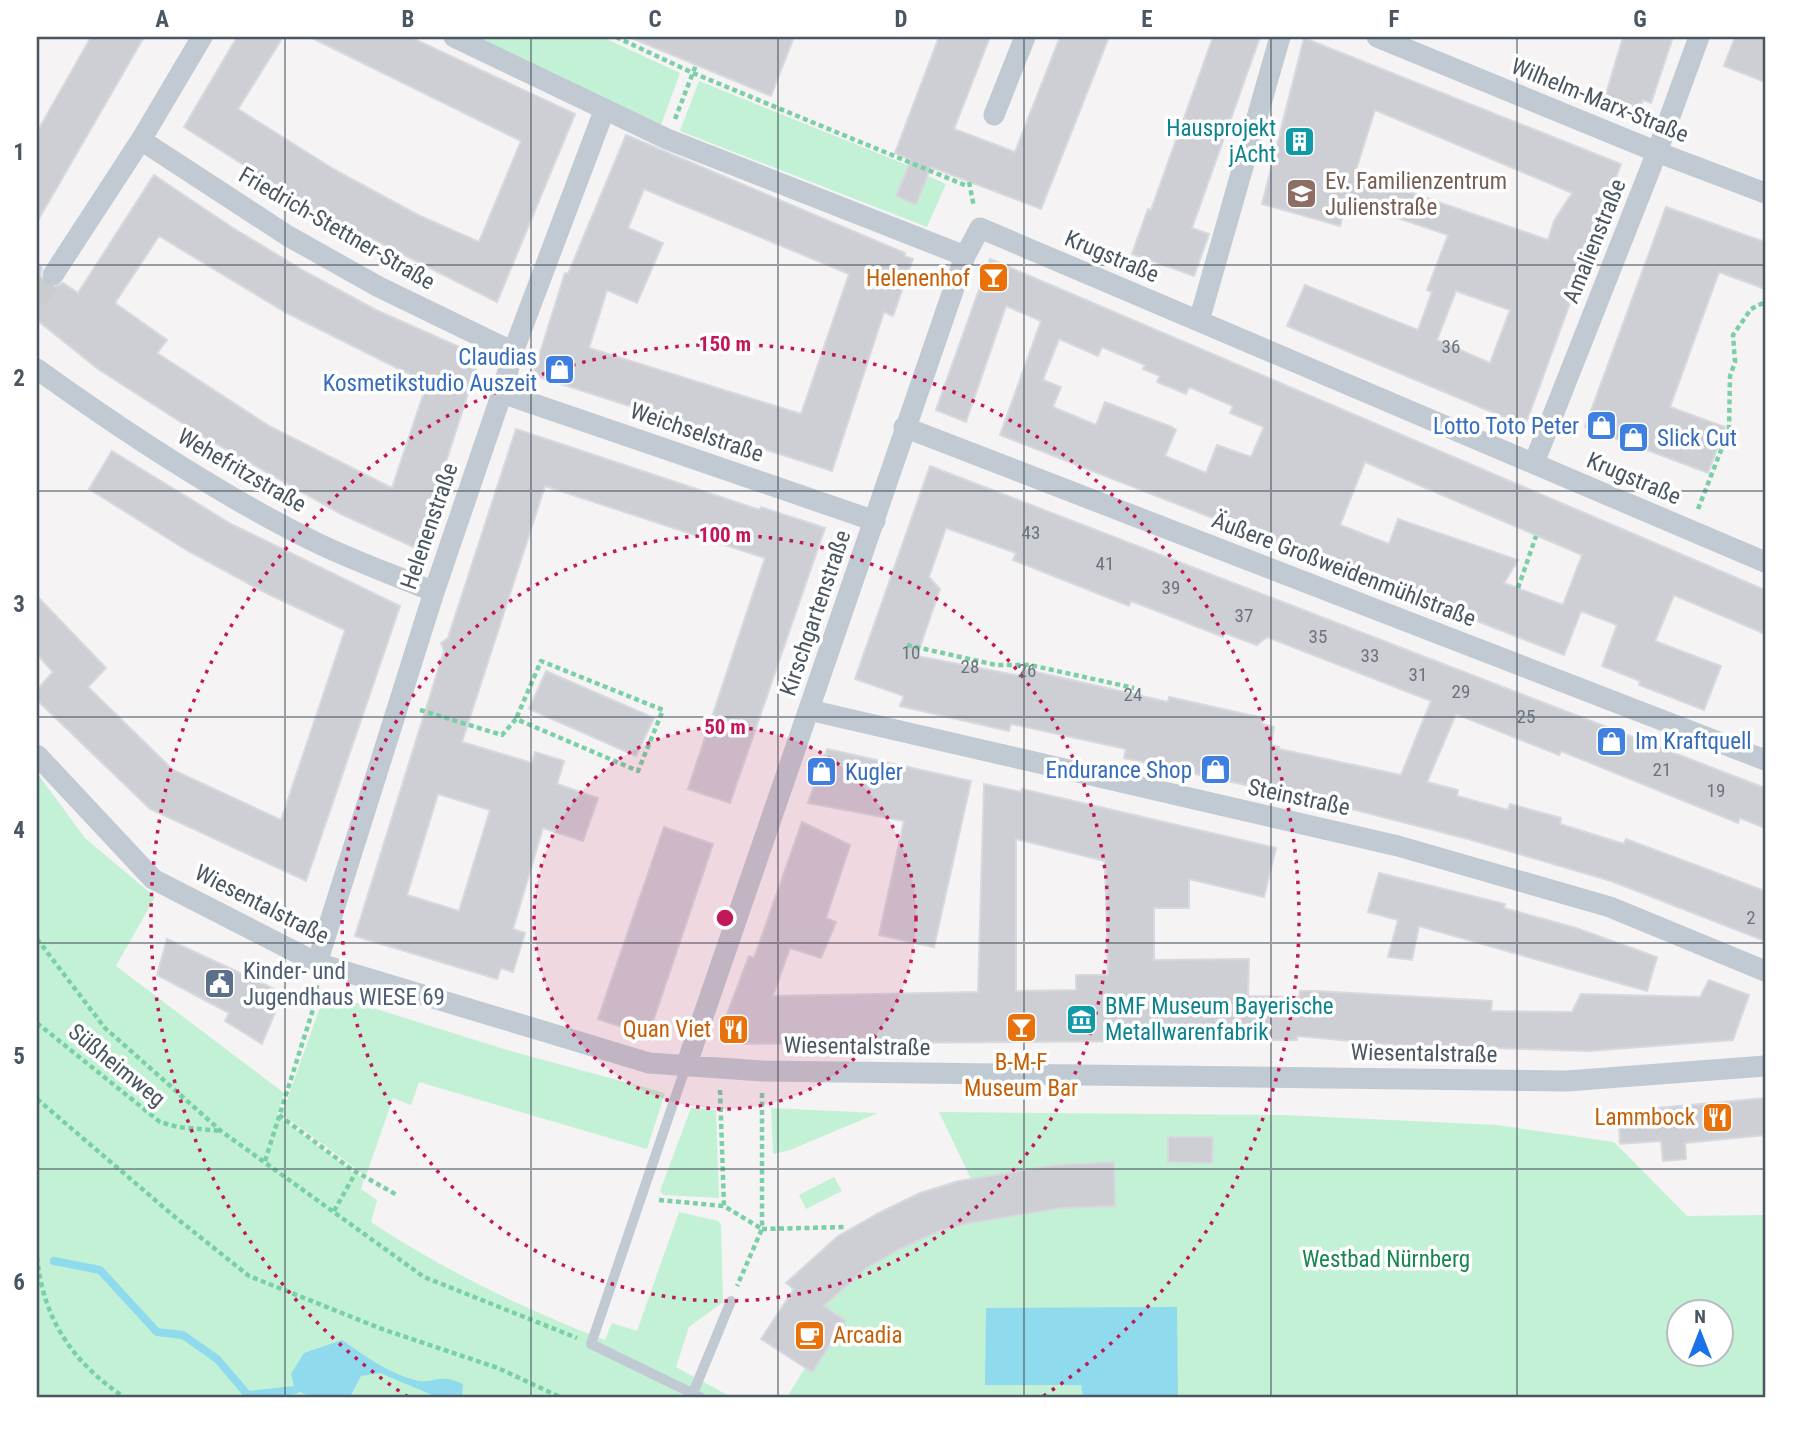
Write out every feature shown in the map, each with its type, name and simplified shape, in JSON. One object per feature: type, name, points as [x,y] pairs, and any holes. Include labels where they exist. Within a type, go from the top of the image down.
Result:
[{"type":"street","points":[[53,275],[141,140],[202,37]]},
{"type":"street","points":[[454,37],[604,111],[965,256]]},
{"type":"street","points":[[994,115],[1025,37]]},
{"type":"street","points":[[1199,321],[1280,37]]},
{"type":"street","name":"Wilhelm-Marx-Straße","points":[[1377,37],[1657,152],[1765,193]]},
{"type":"street","name":"Amalienstraße","points":[[1534,463],[1657,152],[1699,37]]},
{"type":"street","name":"Helenenstraße","points":[[317,963],[513,352],[604,111]]},
{"type":"street","name":"Friedrich-Stettner-Straße","points":[[141,140],[288,236],[379,287],[513,352]]},
{"type":"street","name":"Krugstraße","points":[[965,256],[980,228],[1765,562]]},
{"type":"street","name":"Kirschgartenstraße","points":[[686,1066],[965,256]]},
{"type":"street","name":"Wehefritzstraße","points":[[37,369],[101,415],[227,496],[309,539],[434,592]]},
{"type":"street","name":"Weichselstraße","points":[[502,393],[875,521]]},
{"type":"street","name":"Äußere Großweidenmühlstraße","points":[[904,427],[1765,760]]},
{"type":"street","name":"Steinstraße","points":[[809,710],[1398,846],[1610,907],[1765,971]]},
{"type":"street","name":"Wiesentalstraße","points":[[37,755],[153,878],[317,963],[649,1063],[762,1071],[1567,1081],[1765,1066]]},
{"type":"lane","points":[[686,1066],[591,1343],[696,1395],[731,1301]]},
{"type":"path","points":[[616,37],[693,73],[967,186]]},
{"type":"path","points":[[678,110],[696,65]]},
{"type":"path","points":[[1690,530],[1729,430],[1730,376],[1735,362],[1733,335],[1751,309],[1765,302]]},
{"type":"path","points":[[1518,588],[1536,536]]},
{"type":"path","points":[[907,645],[996,665],[1030,665],[1134,688]]},
{"type":"path","points":[[399,704],[502,735],[516,719],[541,661],[663,710],[638,771],[516,719]]},
{"type":"path","points":[[37,939],[105,1028],[221,1131],[424,1277],[591,1343]]},
{"type":"path","points":[[265,1161],[316,1000],[317,963]]},
{"type":"path","name":"Süßheimweg","points":[[37,1023],[160,1122],[178,1127],[221,1131]]},
{"type":"path","points":[[719,1068],[724,1206]]},
{"type":"path","points":[[731,1301],[762,1228],[762,1071]]},
{"type":"path","points":[[37,1098],[174,1217],[249,1276],[383,1329],[485,1363],[560,1397]]},
{"type":"path","points":[[279,1115],[356,1172],[397,1195]]},
{"type":"path","points":[[334,1211],[356,1172]]},
{"type":"path","points":[[643,1195],[668,1202],[724,1206],[762,1228],[847,1227]]},
{"type":"path","points":[[37,1257],[40,1286],[59,1332],[94,1377],[124,1397]]},
{"type":"green space","points":[[475,37],[602,37],[680,73],[661,125]]},
{"type":"green space","points":[[699,81],[907,165],[909,169],[897,196],[916,204],[928,176],[946,184],[927,227],[680,131]]},
{"type":"green space","points":[[37,773],[85,838],[155,897],[116,966],[284,1093],[277,1116],[364,1180],[361,1189],[377,1200],[371,1222],[485,1287],[605,1340],[612,1323],[637,1331],[679,1212],[718,1221],[721,1225],[723,1302],[689,1327],[676,1367],[731,1397],[37,1397]]},
{"type":"green space","points":[[325,993],[507,1050],[665,1093],[647,1149],[419,1082],[411,1105],[393,1098],[366,1176],[282,1114]]},
{"type":"green space","points":[[691,1108],[716,1110],[719,1198],[664,1195],[660,1191]]},
{"type":"green space","points":[[771,1108],[878,1113],[790,1150],[773,1154]]},
{"type":"green space","name":"Westbad Nürnberg","points":[[939,1112],[1284,1115],[1497,1125],[1614,1142],[1687,1216],[1765,1215],[1765,1397],[787,1397],[805,1368],[761,1339],[793,1290],[786,1283],[848,1232],[895,1205],[971,1179]],"holes":[[[1168,1137],[1212,1137],[1194,1162],[1168,1162]]]},
{"type":"green space","points":[[834,1177],[842,1191],[806,1209],[799,1195]]},
{"type":"water","points":[[1177,1307],[1178,1397],[1083,1397],[1081,1385],[985,1385],[986,1308]]},
{"type":"water","points":[[342,1340],[377,1363],[405,1377],[421,1381],[447,1379],[463,1384],[462,1397],[437,1397],[380,1373],[361,1376],[350,1397],[312,1397],[295,1390],[291,1374],[304,1353]]},
{"type":"building","points":[[91,37],[144,37],[37,222],[37,132]]},
{"type":"building","points":[[237,37],[283,37],[238,109],[335,170],[418,215],[479,242],[521,141],[310,37],[410,37],[575,114],[497,302],[311,208],[184,127]]},
{"type":"building","points":[[629,37],[794,37],[771,96]]},
{"type":"building","points":[[939,37],[990,37],[954,129],[1015,152],[1060,37],[1109,37],[1041,209],[931,167],[916,205],[896,196],[911,160],[895,153]]},
{"type":"building","points":[[1213,37],[1260,37],[1192,228],[1209,234],[1194,276],[1132,254],[1148,209],[1151,210]]},
{"type":"building","points":[[1623,37],[1673,37],[1651,103],[1643,100],[1640,109],[1605,97]]},
{"type":"building","points":[[1735,37],[1765,37],[1765,82],[1724,66]]},
{"type":"building","points":[[1304,38],[1621,164],[1525,426],[1287,326],[1305,285],[1418,330],[1432,292],[1427,290],[1448,235],[1347,201],[1340,226],[1262,204]],"holes":[[[1375,110],[1572,193],[1554,221],[1548,240],[1355,173]],[[1456,291],[1510,310],[1490,363],[1437,340]]]},
{"type":"building","points":[[626,135],[905,253],[904,256],[913,259],[893,316],[884,312],[832,471],[533,375],[565,273],[568,274]],"holes":[[[644,189],[849,274],[801,414],[589,348],[607,290],[637,303],[663,243],[628,228]]]},
{"type":"building","points":[[154,175],[304,271],[376,310],[480,356],[418,549],[341,514],[204,437],[98,369],[37,320],[37,264],[42,268],[40,275],[45,286],[53,288],[63,283],[78,293]],"holes":[[[159,236],[285,312],[427,383],[392,488],[269,426],[157,353],[167,340],[115,303]]]},
{"type":"building","points":[[1666,207],[1765,242],[1765,289],[1719,272],[1670,407],[1725,427],[1708,473],[1585,427]]},
{"type":"building","points":[[990,259],[1765,590],[1765,634],[1674,595],[1655,641],[1721,666],[1704,710],[1639,685],[1640,681],[1602,666],[1617,625],[1581,611],[1564,655],[1000,435],[1041,321],[1006,306],[966,422],[936,410]],"holes":[[[1059,339],[1098,356],[1102,347],[1145,365],[1143,369],[1160,376],[1157,382],[1186,394],[1189,387],[1233,406],[1230,413],[1264,427],[1251,457],[1217,445],[1206,473],[1165,456],[1176,430],[1172,427],[1105,402],[1096,425],[1053,407],[1061,387],[1043,380]],[[1365,462],[1582,555],[1563,605],[1504,583],[1518,560],[1398,519],[1389,544],[1340,525]]]},
{"type":"building","points":[[516,429],[760,510],[761,507],[825,528],[730,803],[688,789],[765,558],[545,486],[462,742],[532,763],[535,752],[564,761],[557,784],[598,798],[583,841],[543,828],[513,929],[525,933],[513,972],[501,968],[497,979],[355,936],[444,651],[441,643],[448,638]],"holes":[[[438,794],[490,810],[459,911],[407,895]]]},
{"type":"building","points":[[112,451],[231,524],[400,606],[306,881],[150,809],[37,700],[37,690],[53,672],[37,654],[37,596],[106,668],[88,687],[173,770],[281,820],[345,630],[268,594],[188,551],[89,489]]},
{"type":"building","points":[[930,466],[1765,788],[1765,828],[1740,818],[1738,823],[1561,751],[1559,755],[1456,714],[1427,782],[1458,790],[1457,796],[1508,810],[1510,804],[1561,818],[1560,824],[1624,844],[1626,839],[1765,891],[1765,941],[1611,881],[1468,839],[1340,806],[1124,758],[1126,749],[1011,724],[1009,731],[900,706],[904,696],[855,679]],"holes":[[[946,528],[1016,553],[1013,560],[1129,606],[1131,601],[1223,637],[1224,633],[1257,645],[1267,637],[1431,701],[1401,775],[1279,749],[1271,745],[1274,727],[1262,724],[1263,718],[1169,697],[1168,702],[1023,669],[1021,676],[917,656],[940,589],[929,577]]]},
{"type":"building","points":[[546,671],[654,718],[636,756],[529,709]]},
{"type":"building","points":[[827,749],[971,781],[934,947],[879,935],[904,821],[808,803]]},
{"type":"building","points":[[984,784],[1021,792],[1022,789],[1276,848],[1264,897],[1189,879],[1189,908],[1154,908],[1154,960],[1249,959],[1248,996],[1299,997],[1300,991],[1315,991],[1492,1001],[1491,1011],[1572,1012],[1581,994],[1700,997],[1709,980],[1749,995],[1733,1040],[1588,1051],[1394,1045],[1297,1036],[1297,1040],[733,1044],[721,1030],[749,956],[754,958],[802,822],[850,845],[826,918],[836,922],[821,958],[790,948],[773,996],[978,992]],"holes":[[[1016,839],[1105,861],[1108,975],[1076,975],[1076,990],[1016,991]]]},
{"type":"building","points":[[664,827],[713,844],[648,1036],[598,1019]]},
{"type":"building","points":[[1379,873],[1505,904],[1504,908],[1576,928],[1657,957],[1647,991],[1419,926],[1412,960],[1388,957],[1398,920],[1368,912]]},
{"type":"building","name":"Kinder- und Jugendhaus WIESE 69","points":[[167,939],[283,993],[262,1044],[225,1021],[229,1013],[157,975]]},
{"type":"building","points":[[1765,1098],[1765,1135],[1685,1143],[1686,1159],[1663,1161],[1661,1141],[1620,1144],[1619,1123],[1659,1121],[1658,1108]]},
{"type":"building","points":[[1168,1137],[1213,1137],[1212,1163],[1168,1162]]},
{"type":"building","points":[[1114,1162],[1115,1206],[1061,1208],[970,1223],[937,1232],[865,1269],[824,1306],[846,1321],[812,1372],[761,1339],[794,1289],[786,1283],[838,1236],[879,1213],[920,1193],[959,1181],[1056,1165]]},
{"type":"waterway","points":[[54,1261],[100,1270],[157,1332],[183,1335],[217,1359],[248,1395],[295,1390]]},
{"type":"tunnel","points":[[37,300],[53,275]]},
{"type":"place","name":"Hausprojekt jAcht","points":[[1299,141]]},
{"type":"place","name":"Ev. Familienzentrum Julienstraße","points":[[1302,194]]},
{"type":"place","name":"Helenenhof","points":[[993,278]]},
{"type":"place","name":"Claudias Kosmetikstudio Auszeit","points":[[560,370]]},
{"type":"place","name":"Lotto Toto Peter","points":[[1602,426]]},
{"type":"place","name":"Slick Cut","points":[[1634,438]]},
{"type":"place","name":"Im Kraftquell","points":[[1612,741]]},
{"type":"place","name":"Endurance Shop","points":[[1215,770]]},
{"type":"place","name":"Kugler","points":[[822,772]]},
{"type":"place","name":"Kinder- und Jugendhaus WIESE 69","points":[[220,984]]},
{"type":"place","name":"BMF Museum Bayerische Metallwarenfabrik","points":[[1082,1019]]},
{"type":"place","name":"B-M-F Museum Bar","points":[[1021,1028]]},
{"type":"place","name":"Quan Viet","points":[[734,1029]]},
{"type":"place","name":"Lammbock","points":[[1718,1117]]},
{"type":"place","name":"Arcadia","points":[[810,1335]]}]
